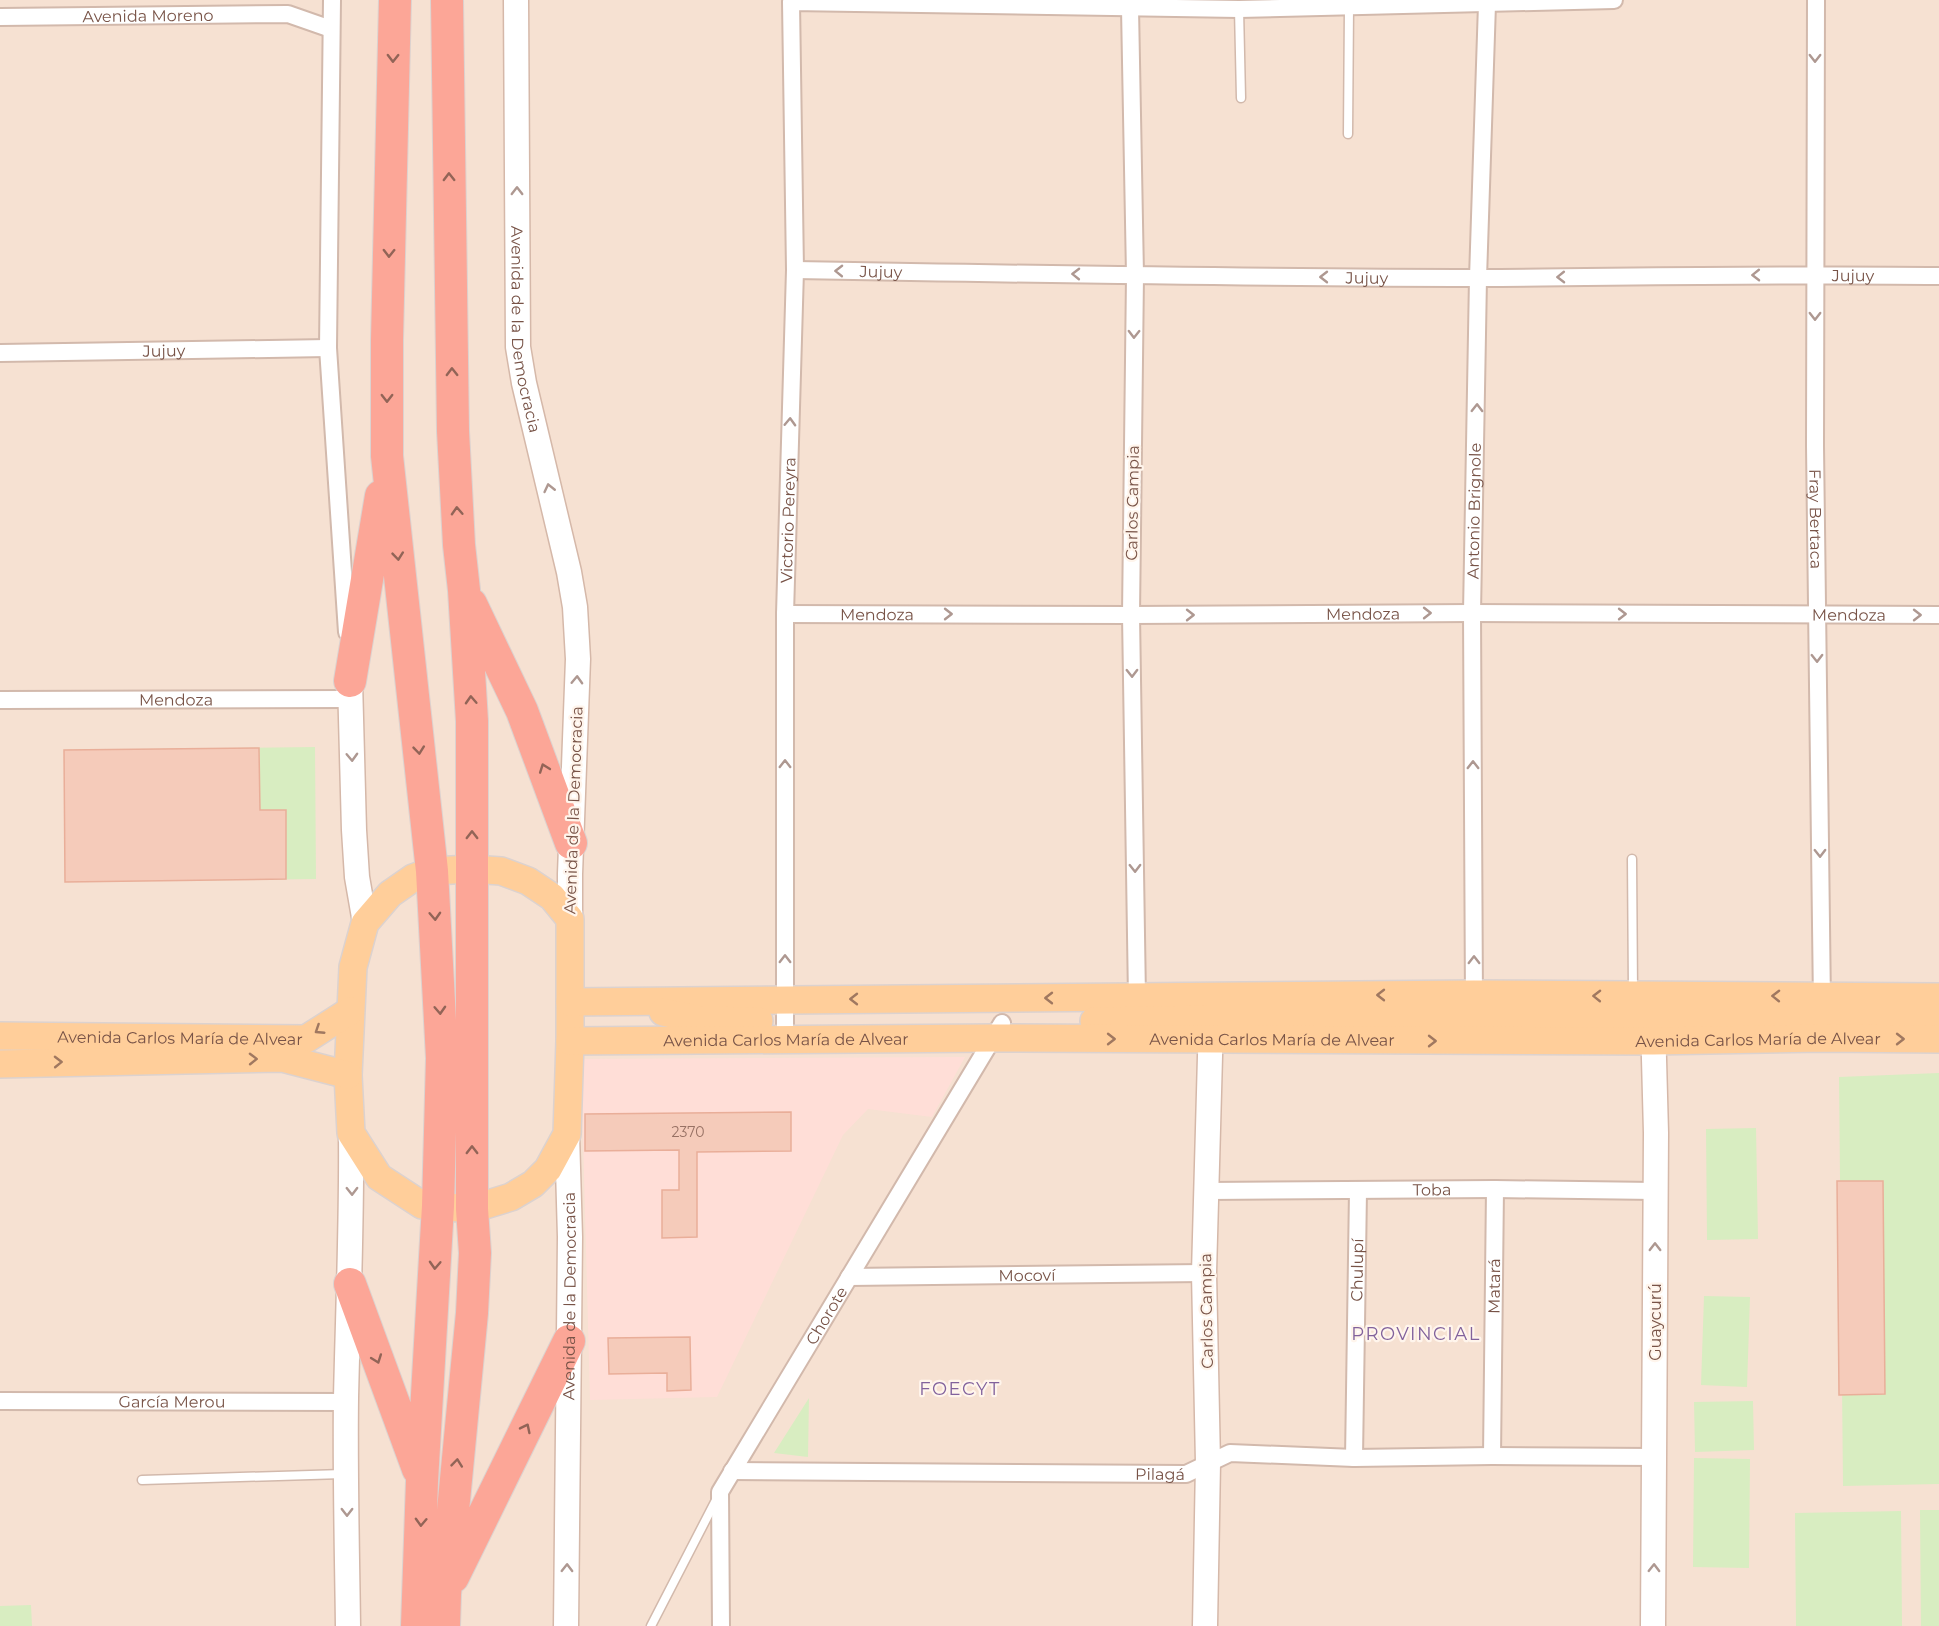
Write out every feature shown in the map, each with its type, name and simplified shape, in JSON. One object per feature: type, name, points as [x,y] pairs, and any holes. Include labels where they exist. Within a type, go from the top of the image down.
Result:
[{"type":"highway","points":[[395,0],[387,340],[387,456],[432,871],[442,1058],[438,1206],[422,1481],[417,1626]]},
{"type":"highway","points":[[444,1626],[445,1594],[472,1313],[475,1253],[472,1209],[472,721],[453,431],[447,0]]},
{"type":"highway","points":[[350,690],[387,456]]},
{"type":"highway","points":[[464,590],[522,711],[571,843]]},
{"type":"highway","points":[[350,1284],[422,1481]]},
{"type":"highway","points":[[445,1594],[569,1341]]},
{"type":"main road","points":[[567,1134],[548,1168],[533,1184],[511,1197],[472,1209],[422,1206],[379,1178],[351,1133],[348,1075],[353,967],[365,923],[390,894],[413,878],[432,871],[472,868],[501,871],[528,881],[552,897],[570,919]]},
{"type":"main road","name":"Avenida de la Democracia","points":[[567,1134],[570,919]]},
{"type":"main road","name":"Avenida Carlos María de Alvear","points":[[614,1002],[700,1020],[785,1020],[998,1030],[1474,1007],[1633,996],[1822,1018],[1939,1039]]},
{"type":"main road","name":"Avenida Carlos María de Alvear","points":[[1822,1018],[1939,997]]},
{"type":"main road","name":"Avenida Carlos María de Alvear","points":[[570,1041],[605,1041],[785,1020],[1137,998],[1211,1019],[1653,1030],[1822,1018],[1939,1019]]},
{"type":"main road","name":"Avenida Carlos María de Alvear","points":[[570,1002],[614,1002],[785,1020]]},
{"type":"main road","name":"Avenida Carlos María de Alvear","points":[[1474,1007],[1653,1030]]},
{"type":"main road","name":"Avenida Carlos María de Alvear","points":[[0,1036],[306,1039],[350,1011]]},
{"type":"main road","name":"Avenida Carlos María de Alvear","points":[[605,1041],[700,1020]]},
{"type":"main road","name":"Avenida Carlos María de Alvear","points":[[0,1064],[282,1058],[348,1075]]},
{"type":"street","points":[[332,0],[328,348],[350,690],[357,877],[365,923]]},
{"type":"street","name":"Avenida de la Democracia","points":[[516,0],[518,347],[524,383],[569,572],[575,607],[578,659],[570,919]]},
{"type":"street","points":[[1130,8],[1239,9],[1614,0]]},
{"type":"street","name":"Fray Bertaca","points":[[1816,0],[1817,615],[1822,1018]]},
{"type":"street","name":"Victorio Pereyra","points":[[785,1020],[785,614],[795,270],[791,2],[1130,8]]},
{"type":"street","name":"Antonio Brignole","points":[[1474,1007],[1472,613],[1478,278],[1487,4]]},
{"type":"street","name":"Carlos Campia","points":[[1130,8],[1135,275],[1131,615],[1137,998]]},
{"type":"street","name":"Avenida Moreno","points":[[0,17],[288,14],[331,29]]},
{"type":"street","name":"Jujuy","points":[[795,270],[1478,278],[1815,274],[1939,276]]},
{"type":"street","name":"Jujuy","points":[[0,353],[328,348]]},
{"type":"street","name":"Mendoza","points":[[785,614],[1939,615]]},
{"type":"street","name":"Mendoza","points":[[0,700],[350,690]]},
{"type":"street","name":"Carlos Campia","points":[[1206,1626],[1208,1463],[1204,1274],[1211,1019]]},
{"type":"street","name":"Chorote","points":[[720,1492],[998,1030]]},
{"type":"street","name":"Guaycurú","points":[[1653,1030],[1656,1133],[1653,1626]]},
{"type":"street","points":[[348,1626],[346,1402],[352,1205],[351,1133]]},
{"type":"street","name":"Avenida de la Democracia","points":[[566,1626],[570,1237],[567,1134]]},
{"type":"street","name":"Toba","points":[[1208,1191],[1495,1189],[1655,1191]]},
{"type":"street","name":"Matará","points":[[1492,1456],[1495,1189]]},
{"type":"street","name":"Chulupí","points":[[1354,1458],[1358,1191]]},
{"type":"street","name":"Mocoví","points":[[849,1277],[1204,1274]]},
{"type":"street","name":"García Merou","points":[[0,1401],[346,1402]]},
{"type":"street","name":"Pilagá","points":[[732,1472],[1186,1474],[1230,1453],[1354,1458],[1655,1457]]},
{"type":"street","points":[[720,1492],[721,1626]]},
{"type":"lane","points":[[1348,134],[1349,6]]},
{"type":"lane","points":[[1239,9],[1241,98]]},
{"type":"lane","points":[[1632,859],[1633,996]]},
{"type":"lane","points":[[142,1480],[347,1474]]},
{"type":"lane","points":[[651,1626],[720,1492]]},
{"type":"shaded area","points":[[0,0],[1939,0],[1939,1626],[0,1626]]},
{"type":"shaded area","points":[[965,1057],[932,1117],[868,1109],[843,1135],[717,1397],[590,1400],[581,1059]]},
{"type":"green space","points":[[315,747],[316,879],[65,882],[64,750]]},
{"type":"green space","points":[[1939,1073],[1939,1484],[1843,1486],[1839,1077]]},
{"type":"green space","points":[[1756,1128],[1758,1239],[1707,1240],[1706,1129]]},
{"type":"green space","points":[[1704,1296],[1750,1297],[1747,1387],[1701,1385]]},
{"type":"green space","points":[[809,1398],[808,1457],[774,1453]]},
{"type":"green space","points":[[1753,1401],[1754,1450],[1695,1452],[1694,1402]]},
{"type":"green space","points":[[1694,1458],[1750,1459],[1749,1568],[1693,1567]]},
{"type":"green space","points":[[1920,1510],[1939,1510],[1939,1626],[1921,1626]]},
{"type":"green space","points":[[1901,1511],[1902,1626],[1796,1626],[1795,1513]]},
{"type":"green space","points":[[31,1605],[32,1626],[0,1626],[0,1606]]},
{"type":"building","points":[[259,748],[260,810],[286,810],[286,879],[65,882],[64,750]]},
{"type":"building","points":[[791,1112],[791,1151],[697,1152],[697,1237],[662,1238],[662,1190],[679,1190],[679,1150],[585,1151],[585,1114]]},
{"type":"building","points":[[1837,1181],[1883,1181],[1885,1394],[1839,1395]]},
{"type":"building","points":[[690,1337],[691,1390],[667,1391],[667,1373],[609,1374],[608,1338]]},
{"type":"district","name":"PROVINCIAL","points":[[1416,1334]]},
{"type":"district","name":"FOECYT","points":[[960,1389]]}]
